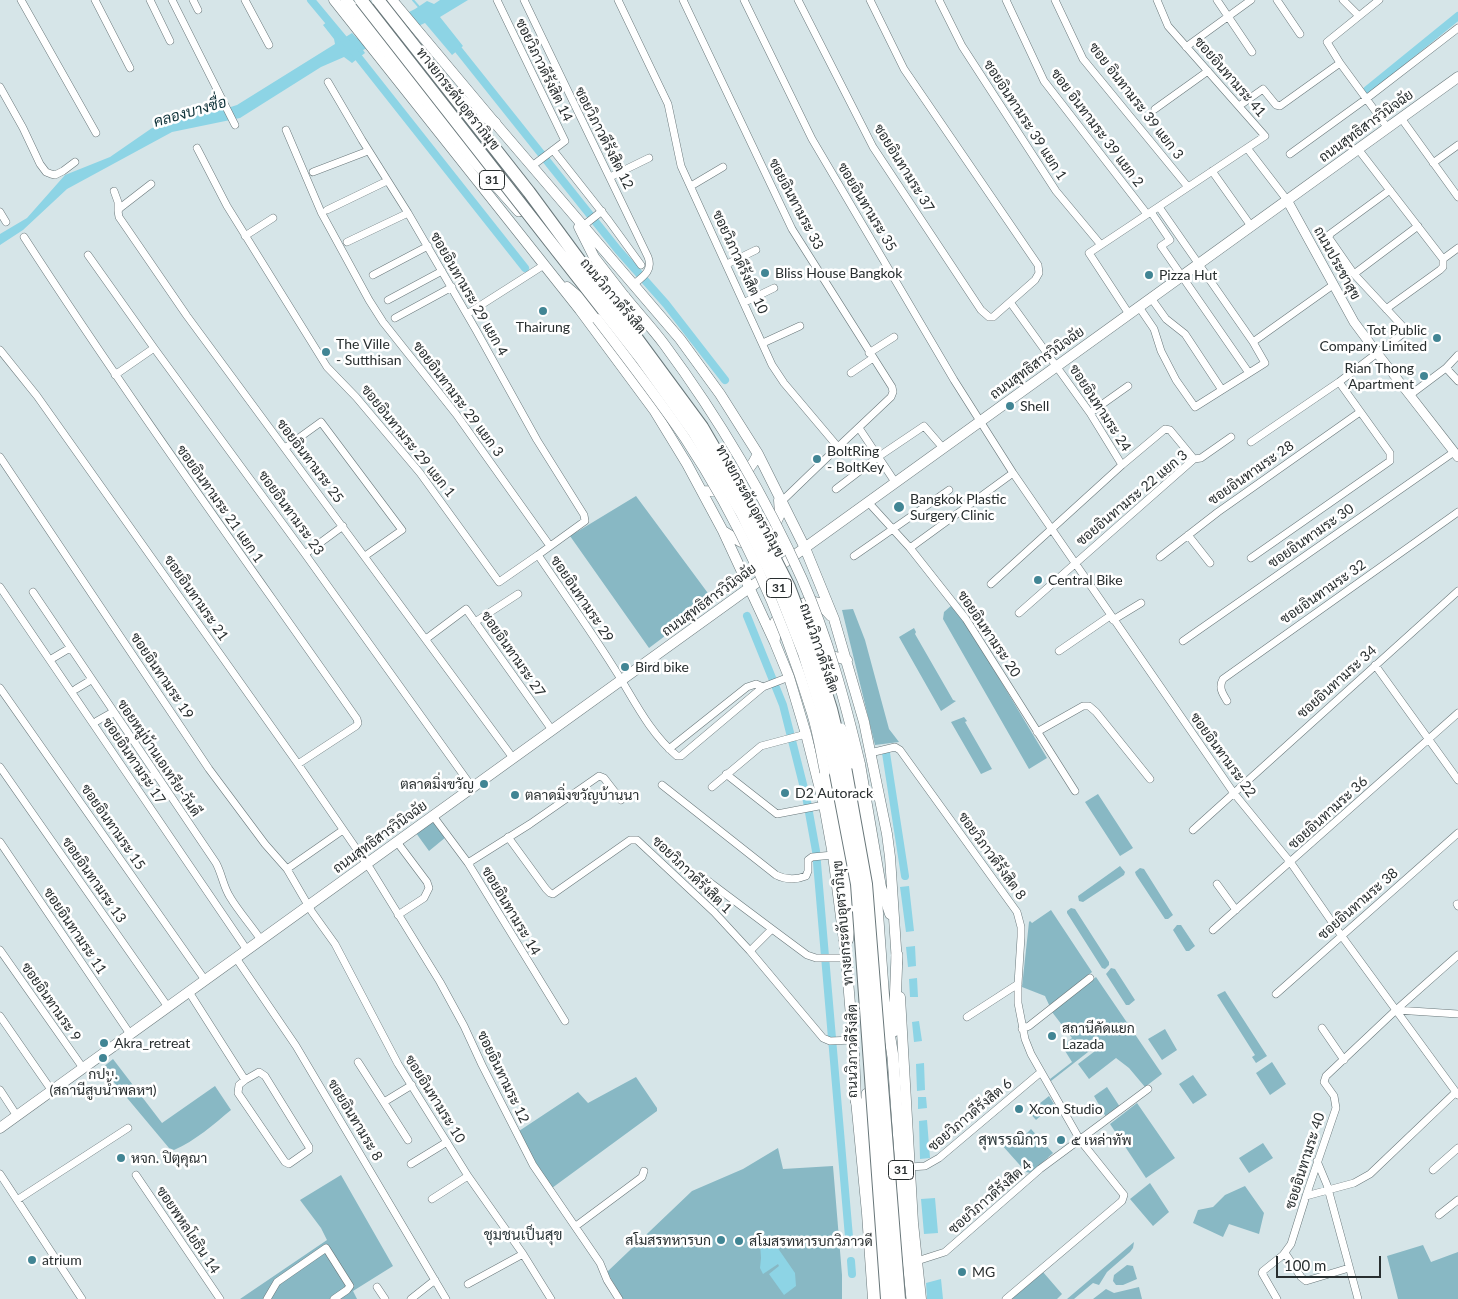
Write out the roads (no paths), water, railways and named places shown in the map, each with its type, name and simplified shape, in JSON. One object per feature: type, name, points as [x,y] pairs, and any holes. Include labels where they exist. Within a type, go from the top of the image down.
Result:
[{"type":"highway","name":"ถนนวิภาวดีรังสิต","points":[[346,0],[378,48],[470,156],[610,308],[705,427],[753,508],[792,588],[815,648],[834,709],[856,764],[874,879],[884,1002],[892,1057],[912,1299]]},
{"type":"highway","name":"ทางยกระดับอุตราภิมุข","points":[[361,0],[635,350],[694,432],[742,513],[780,592],[804,653],[822,711],[857,884],[887,1299]]},
{"type":"highway","name":"ถนนวิภาวดีรังสิต","points":[[376,0],[560,232],[644,358],[697,432],[745,513],[783,592],[806,652],[825,712],[860,885],[868,1008],[867,1129],[879,1299]]},
{"type":"highway","name":"ทางยกระดับอุตราภิมุข","points":[[376,0],[524,184],[702,427],[749,508],[789,587],[812,648],[831,709],[845,767],[866,884],[899,1299]]},
{"type":"highway","points":[[422,59],[468,106],[495,124]]},
{"type":"highway","points":[[892,1057],[897,955]]},
{"type":"highway","points":[[856,1100],[867,1129]]},
{"type":"main road","name":"ถนนวิภาวดีรังสิต","points":[[334,0],[365,30]]},
{"type":"main road","name":"ถนนวิภาวดีรังสิต","points":[[392,0],[495,124],[536,163],[571,212],[586,224],[636,282],[680,339],[720,394],[758,454],[805,548],[834,620],[847,660],[864,722],[887,834],[920,1299]]},
{"type":"main road","name":"ถนนวิภาวดีรังสิต","points":[[378,48],[654,410],[702,491],[723,531],[775,643],[801,735],[824,805],[833,855],[846,957],[873,1299]]},
{"type":"main road","name":"ถนนสุทธิสารวินิจฉัย","points":[[0,1128],[1458,76]]},
{"type":"main road","name":"31","points":[[571,212],[594,257],[663,343],[717,420],[764,502],[802,581],[826,643],[846,705],[881,887],[895,929]]},
{"type":"main road","name":"31","points":[[546,267],[580,298],[634,366],[686,439],[733,520],[771,598],[812,715],[825,772],[847,890],[850,923],[846,957]]},
{"type":"main road","points":[[702,491],[712,492],[721,490],[745,475],[752,467],[758,454]]},
{"type":"main road","points":[[723,531],[741,542],[752,542],[772,531],[780,514],[780,497]]},
{"type":"main road","points":[[775,643],[775,622],[781,613],[809,601],[819,603],[834,620]]},
{"type":"main road","points":[[786,680],[798,667],[832,656],[847,660]]},
{"type":"street","points":[[21,0],[96,133]]},
{"type":"street","points":[[95,0],[130,68]]},
{"type":"street","points":[[150,0],[170,41]]},
{"type":"street","points":[[172,0],[234,123]]},
{"type":"street","points":[[193,0],[198,10]]},
{"type":"street","points":[[245,0],[269,45]]},
{"type":"street","name":"ซอยวิภาวดีรังสิต 14","points":[[497,0],[565,141],[536,163]]},
{"type":"street","name":"ซอยวิภาวดีรังสิต 12","points":[[524,0],[650,261],[649,270],[636,282]]},
{"type":"street","name":"ซอยวิภาวดีรังสิต 10","points":[[618,0],[668,104],[673,121],[678,156],[772,365],[838,448]]},
{"type":"street","name":"ซอยอินทามระ 33","points":[[682,0],[792,229],[894,392],[891,398],[838,448]]},
{"type":"street","name":"ซอยอินทามระ 35","points":[[744,0],[812,139],[980,421]]},
{"type":"street","name":"ซอยอินทามระ 37","points":[[798,0],[873,147],[982,310],[989,317],[994,317],[1035,280],[1039,273],[1038,265],[904,68],[870,0]]},
{"type":"street","name":"ซอยอินทามระ 39 แยก 1","points":[[940,0],[962,46],[1056,191],[1101,245]]},
{"type":"street","name":"ซอย อินทามระ 39 แยก 2","points":[[1006,0],[1044,81],[1170,240],[1161,246],[1181,276]]},
{"type":"street","name":"ซอย อินทามระ 39 แยก 3","points":[[1055,0],[1083,59],[1188,187]]},
{"type":"street","name":"ซอยอินทามระ 41","points":[[1101,245],[1265,136],[1168,26],[1157,0]]},
{"type":"street","points":[[1218,0],[1252,52]]},
{"type":"street","points":[[1277,0],[1300,34]]},
{"type":"street","points":[[1343,0],[1359,16]]},
{"type":"street","points":[[1379,0],[1327,42],[1387,127]]},
{"type":"street","points":[[1186,47],[1248,1]]},
{"type":"street","points":[[1290,154],[1458,28]]},
{"type":"street","points":[[1239,106],[1263,89],[1280,106],[1340,63]]},
{"type":"street","points":[[1154,108],[1208,71]]},
{"type":"street","name":"ซอยอินทามระ 29 แยก 4","points":[[328,82],[428,246],[537,440],[584,515],[585,521]]},
{"type":"street","points":[[0,87],[46,172],[55,174],[63,171],[75,162]]},
{"type":"street","points":[[1401,118],[1458,197]]},
{"type":"street","name":"ซอยอินทามระ 29 แยก 3","points":[[286,130],[321,212],[373,308],[456,414],[550,546]]},
{"type":"street","points":[[1433,163],[1458,145]]},
{"type":"street","name":"ซอยอินทามระ 29 แยก 1","points":[[197,148],[216,186],[327,367],[356,397],[420,473],[499,582],[538,555]]},
{"type":"street","points":[[1247,148],[1287,200]]},
{"type":"street","points":[[1358,148],[1443,259],[1443,267],[1440,270],[1386,309],[1354,274],[1329,236],[1390,190]]},
{"type":"street","points":[[313,172],[368,150]]},
{"type":"street","points":[[551,152],[602,211],[640,265]]},
{"type":"street","points":[[610,177],[648,158]]},
{"type":"street","points":[[691,186],[723,167]]},
{"type":"street","points":[[1212,171],[1251,226]]},
{"type":"street","points":[[327,210],[387,181]]},
{"type":"street","points":[[118,211],[151,184]]},
{"type":"street","name":"ซอยอินทามระ 25","points":[[114,191],[118,202],[119,217],[187,316],[513,758]]},
{"type":"street","name":"ถนนประชาสุข","points":[[1287,200],[1354,322],[1456,454]]},
{"type":"street","points":[[1139,307],[1154,329],[1161,351],[1176,380],[1194,407],[1265,362],[1159,207]]},
{"type":"street","points":[[586,224],[602,211]]},
{"type":"street","points":[[0,212],[6,222]]},
{"type":"street","points":[[347,242],[408,213]]},
{"type":"street","points":[[246,236],[273,218]]},
{"type":"street","points":[[1354,274],[1418,226]]},
{"type":"street","name":"ซอยอินทามระ 21 แยก 1","points":[[24,237],[115,375],[357,719],[358,723],[356,726],[298,764]]},
{"type":"street","points":[[1101,245],[1089,253],[1129,314]]},
{"type":"street","points":[[373,275],[428,246]]},
{"type":"street","points":[[1443,259],[1458,248]]},
{"type":"street","points":[[727,264],[756,250]]},
{"type":"street","name":"ซอยอินทามระ 23","points":[[88,255],[472,787]]},
{"type":"street","points":[[467,314],[546,267]]},
{"type":"street","points":[[388,300],[442,271]]},
{"type":"street","points":[[1181,276],[1249,373]]},
{"type":"street","points":[[1253,342],[1333,285]]},
{"type":"street","points":[[395,318],[452,287]]},
{"type":"street","points":[[745,302],[774,288]]},
{"type":"street","points":[[1151,298],[1166,319],[1186,334],[1222,390]]},
{"type":"street","points":[[1010,302],[1057,366]]},
{"type":"street","name":"ซอยอินทามระ 28","points":[[1251,442],[1339,382],[1405,332],[1405,329],[1386,309]]},
{"type":"street","points":[[763,343],[800,326]]},
{"type":"street","points":[[851,373],[894,337]]},
{"type":"street","points":[[115,375],[154,348]]},
{"type":"street","name":"ซอยอินทามระ 21","points":[[0,350],[37,396],[298,764],[366,864]]},
{"type":"street","points":[[1410,395],[1446,368],[1458,356]]},
{"type":"street","name":"ซอยอินทามระ 24","points":[[1057,366],[1090,413],[1122,465]]},
{"type":"street","points":[[1446,368],[1458,381]]},
{"type":"street","points":[[1251,558],[1390,461],[1390,453],[1339,382]]},
{"type":"street","points":[[1090,413],[1128,386]]},
{"type":"street","name":"ซอยอินทามระ 28","points":[[1160,557],[1226,506],[1360,412]]},
{"type":"street","name":"ซอยอินทามระ 22","points":[[980,421],[1013,474],[1233,792],[1291,863],[1341,935],[1457,1093]]},
{"type":"street","points":[[285,448],[321,422],[402,530],[365,556]]},
{"type":"street","points":[[836,489],[878,457],[924,426],[943,448]]},
{"type":"street","points":[[858,428],[896,482]]},
{"type":"street","points":[[991,584],[1122,465],[1167,429],[1170,430],[1194,459]]},
{"type":"street","name":"ซอยอินทามระ 22 แยก 3","points":[[1019,613],[1194,459],[1201,458],[1231,437]]},
{"type":"street","points":[[780,497],[838,448]]},
{"type":"street","name":"ซอยอินทามระ 30","points":[[1183,641],[1456,454]]},
{"type":"street","name":"ซอยอินทามระ 19","points":[[0,457],[209,769],[265,844],[287,869],[309,905]]},
{"type":"street","points":[[910,548],[1013,474]]},
{"type":"street","points":[[854,556],[949,490]]},
{"type":"street","name":"ซอยอินทามระ 20","points":[[868,502],[910,548],[966,619],[1075,791]]},
{"type":"street","name":"ซอยอินทามระ 32","points":[[1228,702],[1221,690],[1220,684],[1223,679],[1458,512]]},
{"type":"street","name":"ซอยอินทามระ 29","points":[[585,521],[538,555],[649,726],[668,749]]},
{"type":"street","points":[[305,554],[343,526]]},
{"type":"street","points":[[1188,535],[1210,563]]},
{"type":"street","name":"ซอยอินทามระ 17","points":[[0,586],[247,950]]},
{"type":"street","name":"ซอยอินทามระ 34","points":[[1193,830],[1458,591]]},
{"type":"street","name":"ซอยหมู่บ้านเอเทรีย-วันดี","points":[[33,592],[220,870],[230,897],[261,940]]},
{"type":"street","points":[[475,622],[518,594]]},
{"type":"street","points":[[1059,651],[1112,618],[1141,603]]},
{"type":"street","name":"ซอยอินทามระ 27","points":[[426,639],[466,609],[552,730]]},
{"type":"street","points":[[53,658],[70,648]]},
{"type":"street","points":[[1375,665],[1458,780]]},
{"type":"street","points":[[76,689],[92,680]]},
{"type":"street","points":[[763,687],[756,684],[747,687],[668,749],[677,756],[686,753],[763,687],[786,680]]},
{"type":"street","name":"ซอยอินทามระ 15","points":[[0,688],[205,980]]},
{"type":"street","points":[[1037,732],[1083,706],[1089,706],[1096,712],[1150,779]]},
{"type":"street","points":[[97,721],[113,712]]},
{"type":"street","name":"ซอยอินทามระ 36","points":[[1213,930],[1291,863],[1458,713]]},
{"type":"street","points":[[712,787],[761,746],[801,735]]},
{"type":"street","name":"ซอยวิภาวดีรังสิต 8","points":[[870,753],[895,747],[900,750],[1017,912],[1021,927],[1018,1003],[1022,1029],[1031,1054],[1080,1140],[1124,1195],[1122,1201],[1006,1299]]},
{"type":"street","name":"ซอยอินทามระ 13","points":[[0,767],[168,1007]]},
{"type":"street","points":[[143,782],[155,774]]},
{"type":"street","points":[[726,774],[776,814],[824,805]]},
{"type":"street","points":[[468,863],[530,824],[599,776],[604,778],[621,800]]},
{"type":"street","points":[[662,785],[783,879],[806,876],[808,871],[807,862],[812,857],[833,855]]},
{"type":"street","name":"ซอยอินทามระ 14","points":[[433,816],[468,863],[565,1021]]},
{"type":"street","points":[[287,869],[343,830]]},
{"type":"street","name":"ซอยอินทามระ 38","points":[[1276,994],[1458,833]]},
{"type":"street","name":"ซอยวิภาวดีรังสิต 1","points":[[508,837],[550,894],[553,894],[630,840],[637,840],[714,912],[750,951],[823,1038],[830,1041],[853,1040]]},
{"type":"street","name":"ซอยอินทามระ 11","points":[[0,842],[130,1034]]},
{"type":"street","points":[[397,842],[430,888],[424,898],[398,915]]},
{"type":"street","name":"ซอยอินทามระ 12","points":[[366,864],[464,1026],[533,1165],[603,1268],[607,1280],[619,1299]]},
{"type":"street","points":[[704,878],[808,955],[816,958],[846,957]]},
{"type":"street","points":[[1217,884],[1236,910]]},
{"type":"street","name":"ซอยอินทามระ 10","points":[[309,905],[335,944],[387,1044],[447,1142],[468,1176],[523,1254],[551,1299]]},
{"type":"street","points":[[750,951],[772,929]]},
{"type":"street","name":"ซอยอินทามระ 9","points":[[0,950],[83,1068]]},
{"type":"street","name":"ซอยอินทามระ 40","points":[[1277,1299],[1262,1273],[1285,1253],[1291,1244],[1337,1104],[1324,1079],[1396,1010],[1458,956]]},
{"type":"street","name":"ซอยอินทามระ 8","points":[[236,958],[296,1046],[446,1299]]},
{"type":"street","points":[[1022,1029],[1029,1026],[1090,978]]},
{"type":"street","points":[[967,1017],[1018,984]]},
{"type":"street","points":[[189,992],[245,1080]]},
{"type":"street","points":[[1396,1010],[1458,1014]]},
{"type":"street","points":[[0,1016],[52,1091]]},
{"type":"street","points":[[1322,1028],[1344,1060]]},
{"type":"street","points":[[358,1062],[408,1140]]},
{"type":"street","points":[[259,1072],[263,1073],[309,1147],[309,1150],[289,1164],[285,1162],[238,1093],[239,1086],[245,1080],[259,1072]]},
{"type":"street","name":"ซอยวิภาวดีรังสิต 6","points":[[910,1167],[925,1166],[939,1158],[1041,1072]]},
{"type":"street","points":[[384,1102],[412,1084]]},
{"type":"street","name":"ซอยวิภาวดีรังสิต 4","points":[[917,1261],[945,1252],[1036,1172],[1148,1089]]},
{"type":"street","points":[[0,1090],[17,1116]]},
{"type":"street","points":[[1306,1196],[1354,1182],[1370,1174],[1457,1093]]},
{"type":"street","points":[[17,1200],[128,1128]]},
{"type":"street","points":[[411,1164],[447,1142]]},
{"type":"street","points":[[1433,1170],[1458,1148]]},
{"type":"street","points":[[1317,1161],[1328,1190],[1358,1299]]},
{"type":"street","points":[[576,1226],[642,1177],[644,1171]]},
{"type":"street","points":[[0,1174],[82,1299]]},
{"type":"street","name":"ซอยพหลโยธิน 14","points":[[136,1176],[220,1299]]},
{"type":"street","points":[[432,1199],[468,1176]]},
{"type":"street","points":[[1439,1215],[1458,1200]]},
{"type":"street","points":[[267,1299],[277,1282],[326,1248],[350,1286],[334,1299]]},
{"type":"street","points":[[1285,1253],[1301,1277],[1306,1281],[1349,1268]]},
{"type":"street","points":[[468,1284],[523,1254]]},
{"type":"street","points":[[410,1299],[435,1280]]},
{"type":"street","points":[[377,1287],[385,1299]]},
{"type":"waterway","points":[[311,0],[525,268]]},
{"type":"waterway","points":[[413,0],[420,8]]},
{"type":"waterway","points":[[1367,90],[1458,16]]},
{"type":"waterway","points":[[453,43],[618,250],[666,304],[725,380]]},
{"type":"waterway","points":[[747,616],[783,705],[806,796],[816,851],[849,1237]]},
{"type":"waterway","points":[[886,753],[905,876]]},
{"type":"waterway","points":[[851,1261],[852,1274]]},
{"type":"place","name":"Bliss House Bangkok","points":[[765,273]]},
{"type":"place","name":"Pizza Hut","points":[[1149,275]]},
{"type":"place","name":"Thairung","points":[[543,311]]},
{"type":"place","name":"Tot Public Company Limited","points":[[1437,338]]},
{"type":"place","name":"The Ville - Sutthisan","points":[[326,352]]},
{"type":"place","name":"Rian Thong Apartment","points":[[1424,376]]},
{"type":"place","name":"Shell","points":[[1010,406]]},
{"type":"place","name":"BoltRing - BoltKey","points":[[817,459]]},
{"type":"place","name":"Bangkok Plastic Surgery Clinic","points":[[899,507]]},
{"type":"place","name":"Central Bike","points":[[1038,580]]},
{"type":"place","name":"Bird bike","points":[[625,667]]},
{"type":"place","name":"ตลาดมิ่งขวัญ","points":[[484,784]]},
{"type":"place","name":"D2 Autorack","points":[[785,793]]},
{"type":"place","name":"ตลาดมิ่งขวัญบ้านนา","points":[[515,795]]},
{"type":"place","name":"สถานีคัดแยก Lazada","points":[[1052,1036]]},
{"type":"place","name":"Akra_retreat","points":[[104,1043]]},
{"type":"place","name":"กปน. (สถานีสูบน้ำพลหฯ)","points":[[103,1058]]},
{"type":"place","name":"Xcon Studio","points":[[1019,1109]]},
{"type":"place","name":"๕ เหล่าทัพ","points":[[1061,1140]]},
{"type":"place","name":"หจก. ปิตุคุณา","points":[[121,1158]]},
{"type":"place","name":"สโมสรทหารบก","points":[[721,1240]]},
{"type":"place","name":"สโมสรทหารบกวิภาวดี","points":[[739,1241]]},
{"type":"place","name":"atrium","points":[[32,1260]]},
{"type":"place","name":"MG","points":[[962,1272]]},
{"type":"district","name":"สุพรรณิการ","points":[[1013,1140]]},
{"type":"district","name":"ชุมชนเป็นสุข","points":[[523,1235]]},
{"type":"water label","name":"คลองบางซื่อ","points":[[190,112]]}]
